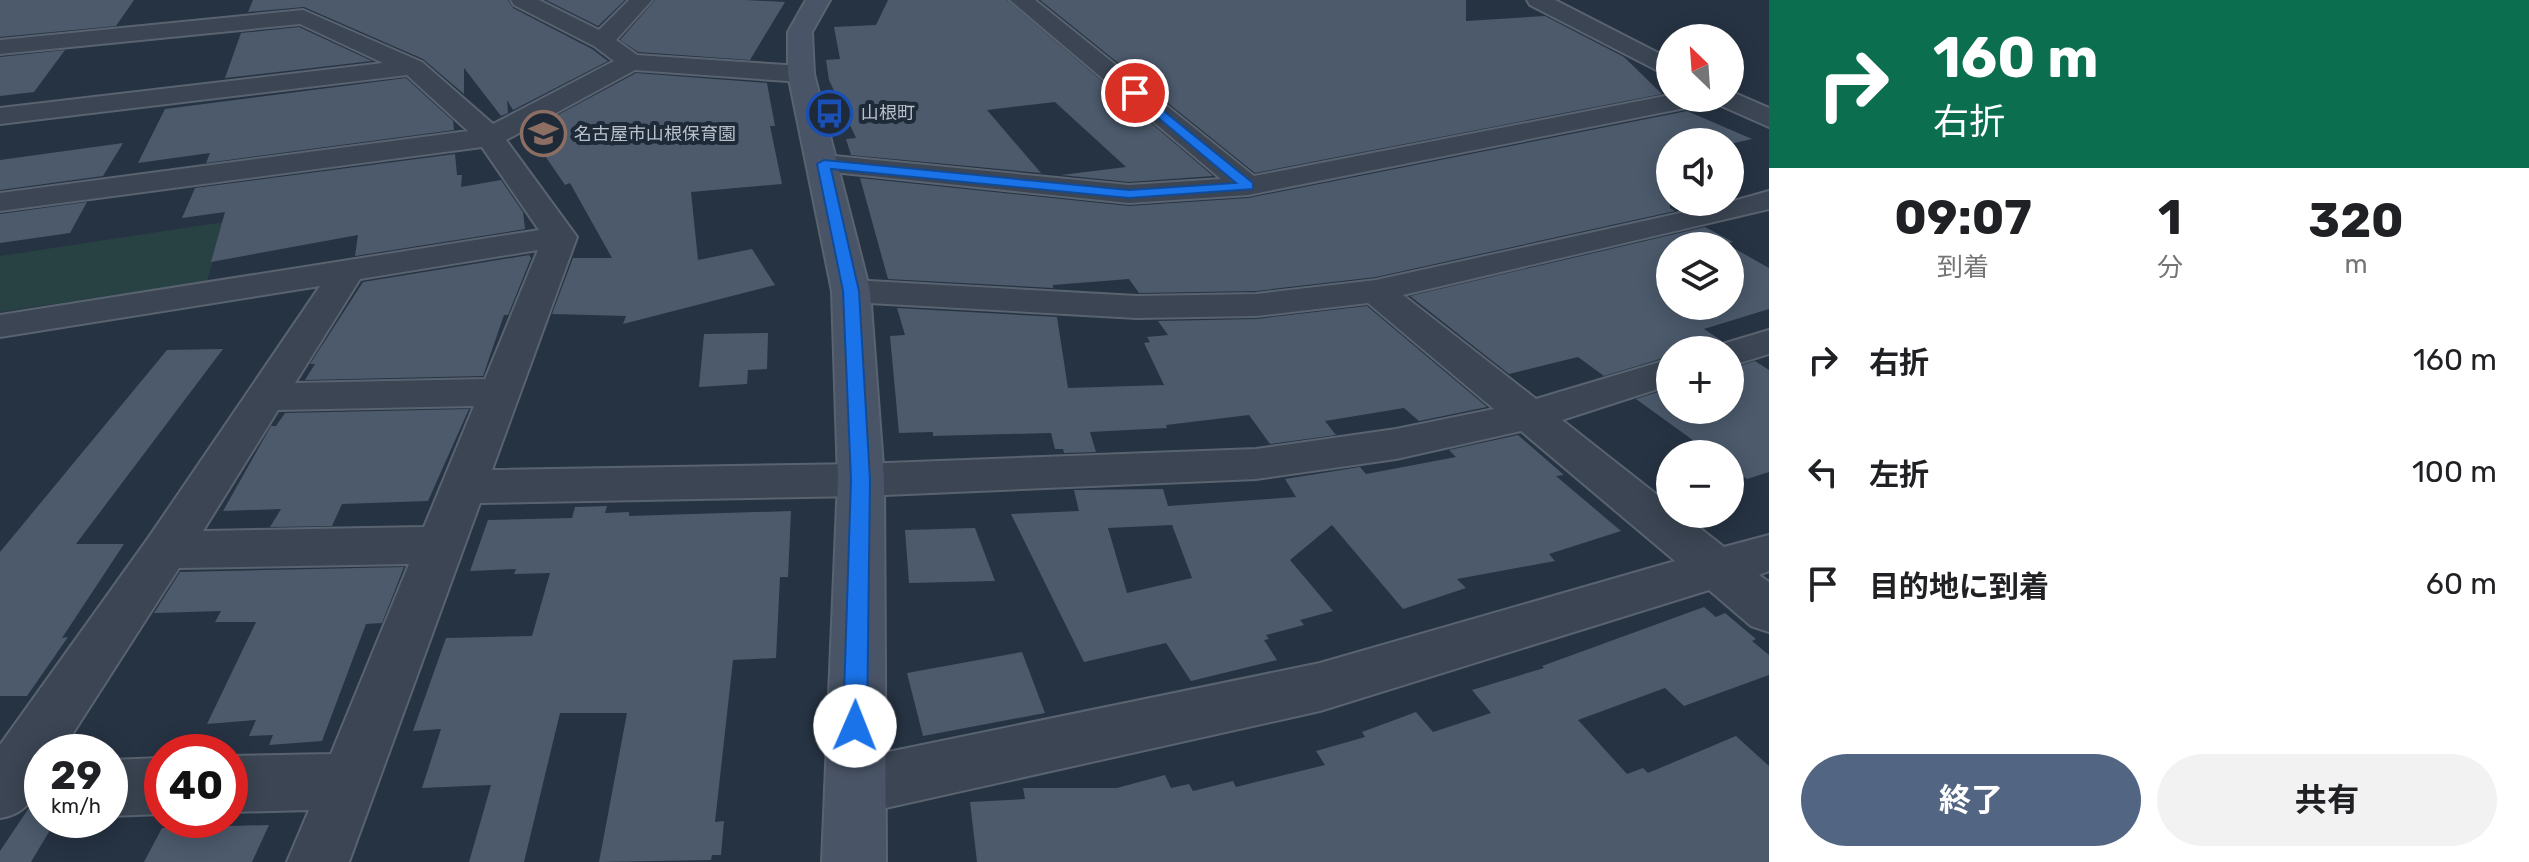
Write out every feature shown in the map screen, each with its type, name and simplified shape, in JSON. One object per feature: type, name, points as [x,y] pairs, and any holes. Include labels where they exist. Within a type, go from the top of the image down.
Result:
[{"type":"street","points":[[522,0],[602,41],[631,62],[801,74]]},
{"type":"street","points":[[602,41],[641,0]]},
{"type":"street","points":[[818,0],[800,32],[801,74],[851,291],[861,480],[854,862]]},
{"type":"street","points":[[1021,0],[1248,186]]},
{"type":"street","points":[[1538,0],[1656,62]]},
{"type":"street","points":[[0,47],[303,17],[413,67],[490,137],[560,237]]},
{"type":"street","points":[[0,202],[490,137],[631,62]]},
{"type":"street","points":[[0,116],[413,67]]},
{"type":"street","points":[[1744,94],[1769,94]]},
{"type":"street","points":[[824,164],[1129,194],[1248,186],[1656,106]]},
{"type":"street","points":[[1744,107],[1769,119]]},
{"type":"street","points":[[851,291],[1137,307],[1256,305],[1376,291],[1769,200]]},
{"type":"street","points":[[0,326],[560,237]]},
{"type":"street","points":[[318,862],[560,237]]},
{"type":"street","points":[[15,791],[166,550],[348,270]]},
{"type":"street","points":[[1376,291],[1769,611]]},
{"type":"street","points":[[1744,350],[1769,342]]},
{"type":"street","points":[[463,487],[861,480],[1256,464],[1396,444],[1531,415],[1656,376]]},
{"type":"street","points":[[264,397],[502,392]]},
{"type":"street","points":[[166,550],[442,545]]},
{"type":"street","points":[[854,787],[1320,687],[1769,553]]},
{"type":"street","points":[[248,784],[350,781]]},
{"type":"green space","points":[[224,222],[207,281],[0,312],[0,256]]},
{"type":"building","points":[[0,0],[134,0],[116,26],[0,37]]},
{"type":"building","points":[[253,0],[508,0],[513,8],[592,49],[608,61],[513,110],[507,100],[508,113],[501,116],[464,68],[464,94],[423,59],[304,7],[248,12]]},
{"type":"building","points":[[546,0],[625,0],[598,26]]},
{"type":"building","points":[[655,0],[785,2],[750,60],[638,52],[620,40]]},
{"type":"building","points":[[888,0],[1007,0],[1213,176],[1129,182],[1061,175],[1126,167],[1055,102],[987,110],[1041,173],[851,155],[846,139],[856,138],[829,80],[826,60],[840,59],[834,27],[876,25]]},
{"type":"building","points":[[1040,0],[1466,0],[1466,21],[1545,16],[1624,57],[1656,88],[1656,95],[1255,173]]},
{"type":"building","points":[[299,27],[372,61],[225,78],[241,33]]},
{"type":"building","points":[[65,50],[34,92],[0,96],[0,57]]},
{"type":"building","points":[[636,73],[767,83],[775,126],[770,126],[782,184],[691,192],[698,260],[752,249],[775,285],[623,324],[626,316],[552,314],[573,258],[612,258],[570,183],[565,185],[528,131]]},
{"type":"building","points":[[406,78],[453,121],[454,130],[206,163],[210,153],[138,163],[165,109]]},
{"type":"building","points":[[1682,112],[1689,112],[1726,128],[1656,128],[1656,215],[1376,277],[1256,291],[1139,293],[1129,279],[1053,285],[1053,288],[888,279],[860,178],[1129,206],[1248,198]]},
{"type":"building","points":[[123,143],[103,176],[0,190],[0,160]]},
{"type":"building","points":[[455,154],[457,175],[462,175],[461,187],[501,180],[523,212],[525,229],[355,256],[358,235],[211,262],[225,212],[182,218],[195,188]]},
{"type":"building","points":[[87,202],[70,233],[0,243],[0,214]]},
{"type":"building","points":[[1705,227],[1714,232],[1684,232]]},
{"type":"building","points":[[1656,238],[1656,320],[1733,320],[1704,329],[1714,336],[1656,336],[1656,360],[1604,376],[1578,357],[1509,374],[1410,296]]},
{"type":"building","points":[[1744,254],[1769,268],[1769,309],[1744,317]]},
{"type":"building","points":[[529,255],[531,258],[508,315],[504,315],[483,376],[305,380],[315,364],[310,364],[363,282]]},
{"type":"building","points":[[1367,306],[1487,407],[1419,421],[1404,408],[1325,421],[1336,435],[1270,444],[1249,415],[1166,425],[1167,428],[1090,432],[1096,452],[1064,453],[1063,449],[1055,449],[1051,433],[933,436],[933,432],[899,433],[890,336],[905,335],[897,308],[1057,317],[1068,388],[1164,385],[1144,343],[1150,342],[1147,337],[1168,335],[1158,321],[1256,319]]},
{"type":"building","points":[[768,333],[767,369],[748,370],[747,384],[699,387],[704,334]]},
{"type":"building","points":[[223,349],[76,544],[124,544],[62,638],[68,637],[27,696],[0,696],[0,552],[167,350]]},
{"type":"building","points":[[1755,361],[1769,370],[1769,472],[1747,479],[1744,477],[1744,440],[1693,440],[1671,424],[1744,424],[1744,365]]},
{"type":"building","points":[[1656,393],[1656,413],[1636,399]]},
{"type":"building","points":[[469,409],[428,501],[342,504],[332,526],[270,527],[281,509],[223,511],[271,426],[276,426],[285,413]]},
{"type":"building","points":[[1518,435],[1564,475],[1556,476],[1621,531],[1549,554],[1555,561],[1457,579],[1466,588],[1403,609],[1332,525],[1290,560],[1333,611],[1300,620],[1304,625],[1266,635],[1269,639],[1264,640],[1277,660],[1191,681],[1166,643],[1084,662],[1011,514],[1079,511],[1074,490],[1163,489],[1168,506],[1296,497],[1285,479],[1360,467],[1366,474],[1456,457],[1449,450]],"holes":[[[1172,525],[1192,578],[1127,593],[1108,528]]]},
{"type":"building","points":[[607,506],[605,513],[629,512],[629,516],[791,511],[788,577],[780,577],[776,658],[733,660],[715,822],[724,821],[721,855],[712,855],[711,860],[599,862],[627,713],[560,713],[524,862],[469,862],[491,785],[422,788],[441,729],[413,731],[446,638],[532,636],[550,573],[514,574],[516,569],[470,571],[488,520],[572,518],[575,507]]},
{"type":"building","points":[[975,528],[995,581],[909,583],[905,530]]},
{"type":"building","points":[[404,567],[382,623],[366,624],[322,741],[269,745],[273,735],[249,736],[256,720],[207,724],[256,622],[215,622],[221,611],[154,613],[180,572]]},
{"type":"building","points":[[1704,607],[1716,617],[1725,613],[1756,639],[1752,641],[1769,655],[1769,675],[1684,706],[1665,688],[1578,720],[1627,774],[1643,768],[1648,773],[1736,736],[1769,766],[1769,862],[977,862],[970,802],[1025,799],[1023,788],[1117,788],[1165,775],[1171,788],[1189,784],[1193,791],[1233,781],[1236,787],[1325,765],[1316,751],[1365,737],[1362,732],[1416,712],[1433,732],[1491,713],[1472,690],[1544,668],[1542,666]]},
{"type":"building","points":[[1022,652],[1045,713],[923,736],[907,673]]},
{"type":"building","points":[[24,815],[24,838],[45,838],[31,862],[0,862],[0,851]]},
{"type":"building","points":[[269,825],[252,862],[144,862],[157,838],[248,838],[248,826]]},
{"type":"place","name":"山根町","points":[[830,113]]},
{"type":"place","name":"名古屋市山根保育園","points":[[543,134]]},
{"type":"route","points":[[855,726],[861,480],[851,291],[824,164],[1129,194],[1248,186],[1135,93]]}]
